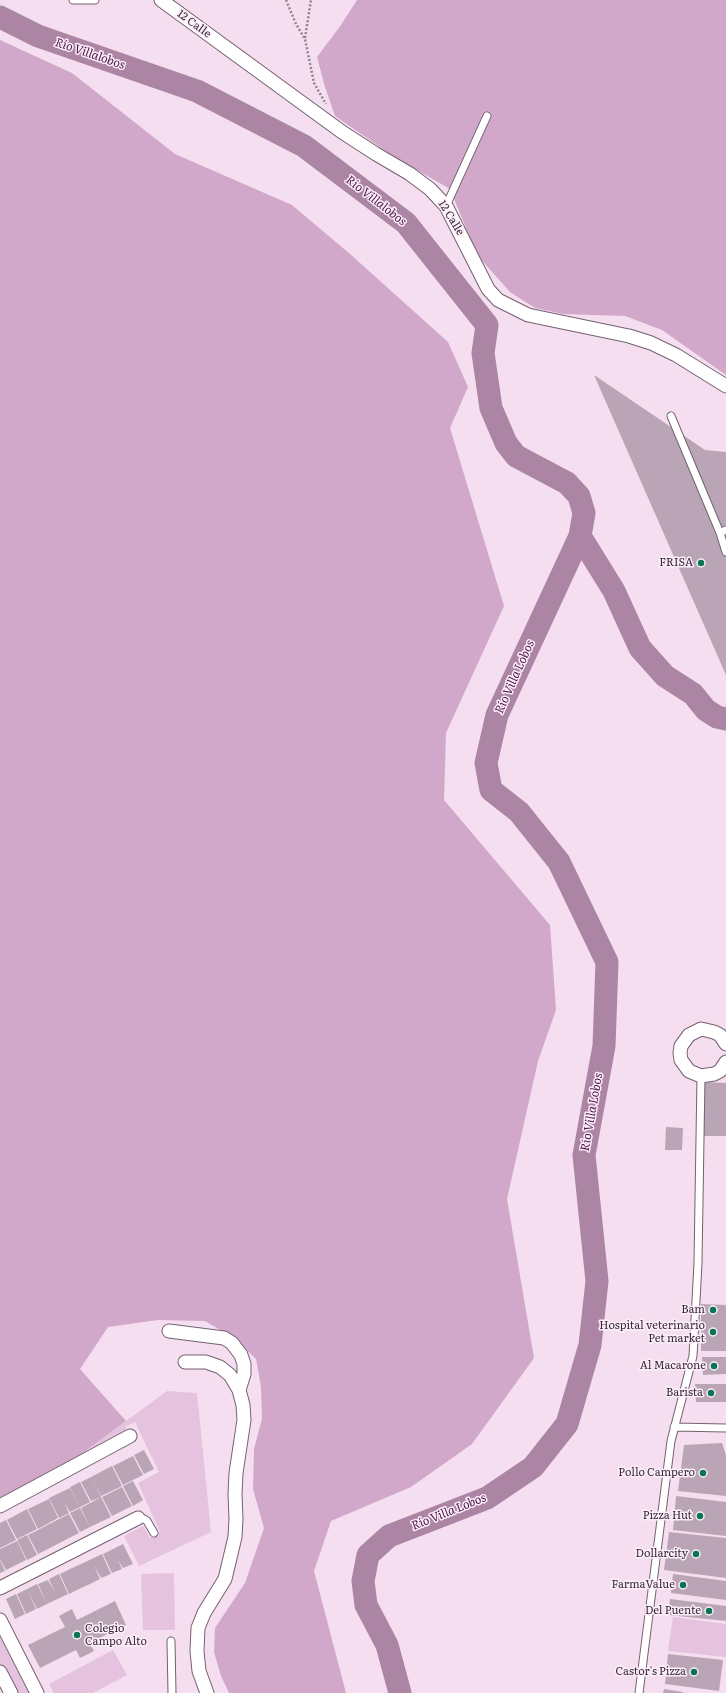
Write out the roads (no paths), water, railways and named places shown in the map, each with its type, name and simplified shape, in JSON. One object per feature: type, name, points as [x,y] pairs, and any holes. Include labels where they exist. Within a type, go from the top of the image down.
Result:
[{"type":"street","name":"12 Calle","points":[[161,0],[342,132],[430,188],[446,206],[488,289],[498,300],[528,316],[629,336],[652,343],[676,355],[726,386]]},
{"type":"street","points":[[726,1044],[720,1035],[708,1029],[694,1031],[684,1040],[681,1046],[681,1060],[689,1071],[701,1076],[714,1074],[720,1070],[726,1062]]},
{"type":"street","points":[[169,1331],[224,1338],[232,1342],[241,1355],[244,1364],[244,1374],[239,1390]]},
{"type":"street","points":[[184,1362],[206,1362],[220,1367],[230,1375],[239,1390],[243,1405],[244,1420],[236,1473],[235,1537],[225,1579],[204,1613],[198,1628],[196,1651],[199,1671],[207,1693]]},
{"type":"street","points":[[0,1506],[130,1432]]},
{"type":"street","points":[[0,1588],[138,1518]]},
{"type":"street","points":[[1,1625],[36,1693]]},
{"type":"street","points":[[0,1672],[11,1693]]},
{"type":"lane","points":[[73,0],[95,0]]},
{"type":"lane","points":[[446,206],[487,116]]},
{"type":"lane","points":[[671,416],[723,531],[726,552]]},
{"type":"lane","points":[[639,1693],[671,1441],[693,1356],[698,1263],[701,1076]]},
{"type":"lane","points":[[674,1427],[726,1428]]},
{"type":"lane","points":[[138,1518],[144,1519],[154,1533]]},
{"type":"lane","points":[[171,1641],[172,1693]]},
{"type":"waterway","name":"Río Villa Lobos","points":[[0,17],[38,36],[197,91],[304,146],[406,223],[487,325],[483,353],[491,408],[506,443],[516,456],[567,483],[579,496],[584,513],[580,536],[497,715],[486,763],[491,790],[519,812],[559,862],[607,962],[604,1046],[584,1155],[597,1281],[590,1345],[567,1424],[533,1467],[487,1498],[389,1536],[368,1555],[363,1581],[366,1605],[387,1645],[400,1693]]},
{"type":"waterway","points":[[580,536],[614,591],[640,648],[665,676],[693,694],[706,710],[717,717],[726,719]]},
{"type":"place","name":"FRISA","points":[[701,563]]},
{"type":"place","name":"Bam","points":[[713,1310]]},
{"type":"place","name":"Hospital veterinario Pet market","points":[[713,1332]]},
{"type":"place","name":"Al Macarone","points":[[714,1366]]},
{"type":"place","name":"Barista","points":[[711,1393]]},
{"type":"place","name":"Pollo Campero","points":[[703,1473]]},
{"type":"place","name":"Pizza Hut","points":[[700,1516]]},
{"type":"place","name":"Dollarcity","points":[[696,1554]]},
{"type":"place","name":"FarmaValue","points":[[683,1585]]},
{"type":"place","name":"Del Puente","points":[[709,1611]]},
{"type":"place","name":"Colegio Campo Alto","points":[[77,1635]]},
{"type":"place","name":"Castor's Pizza","points":[[694,1672]]},
{"type":"water label","name":"Río Villalobos","points":[[90,54]]},
{"type":"water label","name":"Río Villalobos","points":[[376,201]]}]
